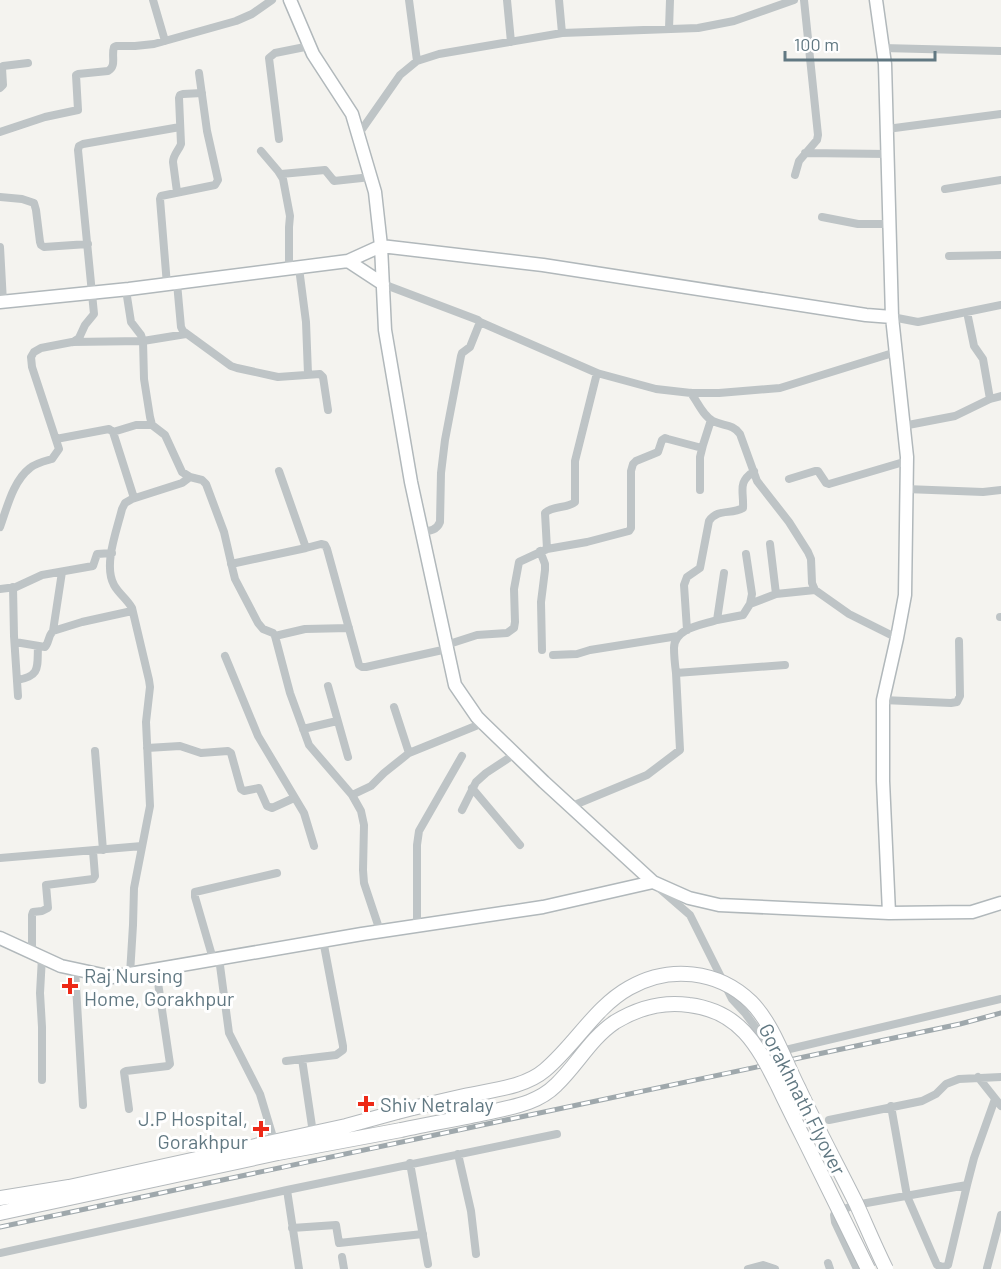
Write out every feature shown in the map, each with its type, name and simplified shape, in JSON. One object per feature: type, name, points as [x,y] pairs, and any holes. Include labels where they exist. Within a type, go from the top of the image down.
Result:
[{"type":"main road","name":"Gorakhnath Flyover","points":[[276,1147],[313,1133],[512,1085],[535,1077],[563,1053],[615,996],[630,987],[662,975],[678,973],[695,975],[720,981],[735,989],[753,1004],[771,1032],[886,1269]]},
{"type":"main road","name":"Gorakhnath Flyover","points":[[276,1147],[377,1135],[524,1104],[537,1099],[557,1084],[612,1024],[630,1013],[646,1007],[665,1004],[699,1006],[726,1017],[736,1024],[758,1049],[868,1269]]},
{"type":"main road","points":[[0,1198],[276,1147]]},
{"type":"main road","points":[[0,1214],[276,1147]]},
{"type":"street","points":[[153,0],[165,41]]},
{"type":"street","points":[[0,132],[45,117],[78,110],[75,75],[111,70],[113,67],[112,51],[116,46],[146,45],[236,21],[252,14],[272,0]]},
{"type":"street","points":[[290,0],[313,54],[352,114],[375,192],[381,246],[385,330],[411,482],[455,685],[477,717],[690,915],[732,999],[772,1050],[777,1052],[1001,999]]},
{"type":"street","points":[[409,0],[417,61]]},
{"type":"street","points":[[507,0],[511,42]]},
{"type":"street","points":[[560,0],[562,33]]},
{"type":"street","points":[[669,29],[670,0]]},
{"type":"street","points":[[358,135],[399,75],[417,61],[439,54],[562,33],[698,28],[734,21],[780,2],[794,0]]},
{"type":"street","points":[[795,176],[799,161],[817,140],[818,135],[804,0]]},
{"type":"street","points":[[876,0],[885,64],[892,317],[906,461],[905,595],[883,700],[883,781],[889,913]]},
{"type":"street","points":[[279,139],[269,58],[275,53],[310,46]]},
{"type":"street","points":[[883,48],[1001,51]]},
{"type":"street","points":[[0,88],[3,85],[3,66],[28,63]]},
{"type":"street","points":[[199,74],[207,131],[219,180],[215,185],[165,194],[160,199],[172,284],[181,327],[186,334],[231,366],[278,377],[320,374],[323,377],[328,410]]},
{"type":"street","points":[[177,192],[173,158],[181,144],[179,98],[180,95],[202,93]]},
{"type":"street","points":[[887,129],[1001,114]]},
{"type":"street","points":[[72,342],[79,338],[85,325],[94,314],[79,146],[180,127]]},
{"type":"street","points":[[261,151],[281,174],[290,216],[289,227],[294,268],[306,322],[308,374]]},
{"type":"street","points":[[805,153],[888,154]]},
{"type":"street","points":[[281,174],[325,170],[334,181],[371,177]]},
{"type":"street","points":[[945,189],[1001,180]]},
{"type":"street","points":[[0,197],[22,199],[34,203],[40,242],[44,247],[88,244]]},
{"type":"street","points":[[822,217],[848,222],[890,224]]},
{"type":"street","points":[[0,247],[1,302],[126,290],[348,261],[381,246],[543,265],[918,322],[1001,304]]},
{"type":"street","points":[[949,256],[1001,255]]},
{"type":"street","points":[[348,261],[383,284],[478,320],[597,373],[656,389],[719,393],[780,388],[896,352]]},
{"type":"street","points":[[126,290],[131,322],[143,341],[144,379],[152,425]]},
{"type":"street","points":[[967,312],[974,346],[983,358],[990,399]]},
{"type":"street","points":[[422,532],[432,531],[440,522],[441,473],[445,440],[461,356],[470,347],[480,322]]},
{"type":"street","points":[[0,527],[19,480],[30,468],[52,459],[58,449],[32,367],[33,352],[41,348],[72,342],[143,341],[186,334]]},
{"type":"street","points":[[542,650],[545,513],[575,502],[575,461],[597,373]]},
{"type":"street","points":[[691,393],[711,420],[735,428],[740,434],[761,486],[808,552],[815,590],[849,614],[897,638]]},
{"type":"street","points":[[903,426],[955,416],[1001,396]]},
{"type":"street","points":[[700,490],[700,457],[711,420]]},
{"type":"street","points":[[113,432],[136,425],[152,425],[165,435],[182,472],[206,484],[224,532],[236,579],[258,623],[275,636],[290,693],[309,745],[352,795],[361,812],[364,825],[364,883],[380,931]]},
{"type":"street","points":[[56,439],[109,429],[113,432],[135,498]]},
{"type":"street","points":[[231,564],[325,545],[358,664],[362,667],[447,647],[477,635],[507,633],[514,628],[514,589],[519,562],[544,550],[626,533],[631,528],[633,464],[658,452],[665,438],[702,448]]},
{"type":"street","points":[[789,479],[818,471],[829,484],[906,461]]},
{"type":"street","points":[[279,471],[306,548]]},
{"type":"street","points":[[687,630],[684,585],[687,577],[700,566],[709,521],[717,513],[737,511],[743,507],[742,484],[746,476],[754,471]]},
{"type":"street","points":[[130,974],[134,888],[150,806],[146,722],[150,687],[129,602],[117,590],[110,577],[109,566],[125,503],[182,483],[190,477]]},
{"type":"street","points":[[906,489],[983,492],[1001,490]]},
{"type":"street","points":[[770,544],[776,594]]},
{"type":"street","points":[[0,589],[13,587],[42,575],[93,566],[97,555],[112,553]]},
{"type":"street","points":[[572,806],[648,775],[680,750],[675,640],[687,630],[743,615],[750,604],[752,594],[746,554]]},
{"type":"street","points":[[15,642],[45,647],[47,645],[52,631],[62,572]]},
{"type":"street","points":[[717,621],[724,573]]},
{"type":"street","points":[[13,587],[18,696]]},
{"type":"street","points":[[750,604],[776,594],[815,590]]},
{"type":"street","points":[[52,631],[132,611]]},
{"type":"street","points":[[275,636],[305,629],[349,628]]},
{"type":"street","points":[[553,655],[577,654],[678,636]]},
{"type":"street","points":[[883,700],[957,702],[960,696],[959,641]]},
{"type":"street","points":[[17,680],[33,675],[37,666],[38,646]]},
{"type":"street","points":[[225,656],[258,736],[304,813],[314,846]]},
{"type":"street","points":[[676,673],[785,665]]},
{"type":"street","points":[[328,686],[348,757]]},
{"type":"street","points":[[394,707],[409,753]]},
{"type":"street","points":[[303,729],[337,721]]},
{"type":"street","points":[[352,795],[371,786],[409,753],[483,723]]},
{"type":"street","points":[[147,748],[180,746],[201,753],[228,751],[231,753],[241,789],[259,788],[267,806],[272,808],[294,798]]},
{"type":"street","points":[[42,1080],[40,993],[32,915],[33,912],[48,908],[46,885],[93,879],[95,876],[98,850],[95,751]]},
{"type":"street","points":[[462,810],[472,788],[486,773],[515,754]]},
{"type":"street","points":[[417,926],[419,831],[462,756]]},
{"type":"street","points":[[472,788],[520,845]]},
{"type":"street","points":[[0,858],[141,846]]},
{"type":"street","points":[[276,1147],[260,1094],[229,1033],[216,959],[195,892],[277,873]]},
{"type":"street","points":[[0,938],[61,966],[112,977],[323,940],[543,907],[653,882],[688,898],[719,905],[889,913],[972,912],[1001,903]]},
{"type":"street","points":[[286,1060],[336,1055],[343,1050],[323,940]]},
{"type":"street","points":[[75,969],[83,1105]]},
{"type":"street","points":[[129,1109],[124,1072],[168,1066],[171,1061],[156,969]]},
{"type":"street","points":[[302,1059],[313,1133]]},
{"type":"street","points":[[829,1120],[922,1101],[952,1081],[978,1077],[1001,1077]]},
{"type":"street","points":[[891,1106],[907,1196],[937,1265],[943,1267],[948,1265],[974,1158],[998,1102],[978,1077]]},
{"type":"street","points":[[0,1253],[410,1163],[557,1134]]},
{"type":"street","points":[[458,1154],[471,1211],[476,1254]]},
{"type":"street","points":[[410,1163],[428,1264]]},
{"type":"street","points":[[857,1269],[835,1222],[836,1211],[861,1204],[967,1185]]},
{"type":"street","points":[[287,1190],[299,1269]]},
{"type":"street","points":[[987,1268],[1001,1215]]},
{"type":"street","points":[[292,1228],[336,1225],[339,1243],[423,1234]]},
{"type":"street","points":[[342,1257],[344,1269]]},
{"type":"street","points":[[748,1269],[763,1265],[775,1269]]},
{"type":"railway","points":[[0,1227],[960,1024],[1001,1013]]},
{"type":"place","name":"Raj Nursing Home, Gorakhpur","points":[[70,986]]},
{"type":"place","name":"Shiv Netralay","points":[[366,1104]]},
{"type":"place","name":"J.P Hospital, Gorakhpur","points":[[261,1129]]}]
